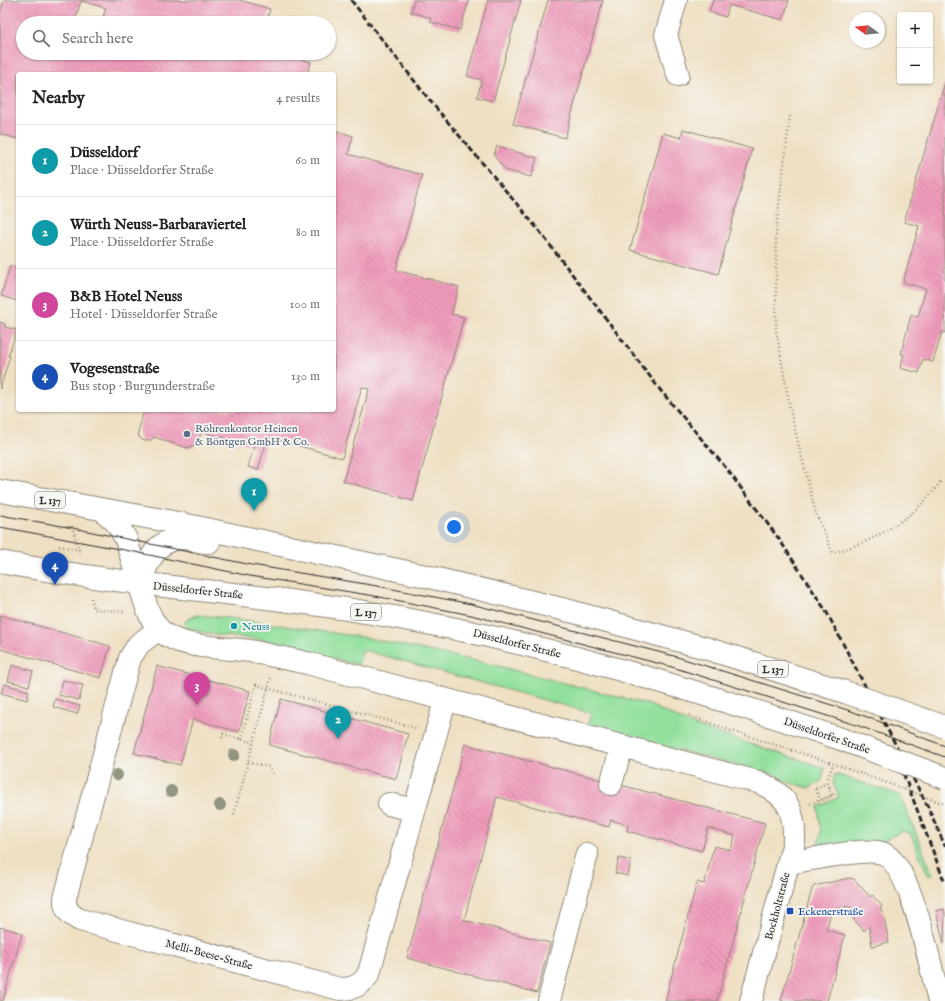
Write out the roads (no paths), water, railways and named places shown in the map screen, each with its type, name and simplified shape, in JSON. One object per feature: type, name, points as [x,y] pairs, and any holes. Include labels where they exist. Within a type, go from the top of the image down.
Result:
[{"type":"main road","points":[[676,0],[666,34],[678,75]]},
{"type":"main road","name":"L 137","points":[[0,491],[247,537],[421,575],[570,611],[702,647],[844,692],[945,727]]},
{"type":"main road","points":[[101,509],[116,522],[126,539],[139,583]]},
{"type":"main road","points":[[139,583],[151,555],[159,546],[172,540],[185,538],[204,542],[247,537]]},
{"type":"main road","name":"L 137","points":[[0,562],[86,578],[139,583]]},
{"type":"main road","name":"Düsseldorfer Straße","points":[[154,620],[139,583],[227,592],[328,606],[476,633],[590,661],[712,696],[945,778]]},
{"type":"main road","points":[[154,620],[173,639],[192,644],[307,663],[445,701],[622,746],[612,784]]},
{"type":"main road","name":"Melli-Beese-Straße","points":[[154,620],[130,658],[111,758],[65,898],[64,905],[68,912],[80,920],[340,988],[357,986],[364,981],[369,973],[413,810],[445,701]]},
{"type":"main road","name":"Bockholtstraße","points":[[622,746],[758,782],[771,788],[783,797],[791,811],[794,826],[794,842],[751,1001]]},
{"type":"main road","points":[[389,804],[413,810]]},
{"type":"main road","points":[[788,863],[868,851],[883,853],[895,861],[903,874],[912,896],[939,1001]]},
{"type":"main road","points":[[549,1001],[588,854]]},
{"type":"tram line","points":[[0,515],[73,528],[252,565],[377,586],[471,604],[674,656],[851,711],[945,746]]},
{"type":"tram line","points":[[0,527],[130,551],[250,576],[375,596],[471,615],[672,667],[856,725],[945,757]]},
{"type":"railway","points":[[351,0],[431,102],[537,228],[661,391],[726,468],[779,539],[826,611],[928,807],[945,846]]},
{"type":"railway","points":[[897,757],[945,883]]},
{"type":"place","name":"Röhrenkontor Heinen & Böntgen GmbH & Co.","points":[[187,434]]},
{"type":"place","name":"Düsseldorf","points":[[254,511]]},
{"type":"place","name":"Vogesenstraße","points":[[55,585]]},
{"type":"place","name":"Neuss","points":[[234,626]]},
{"type":"place","name":"B&B Hotel Neuss","points":[[197,705]]},
{"type":"place","name":"Würth Neuss-Barbaraviertel","points":[[338,739]]},
{"type":"place","name":"Eckenerstraße","points":[[790,911]]}]
